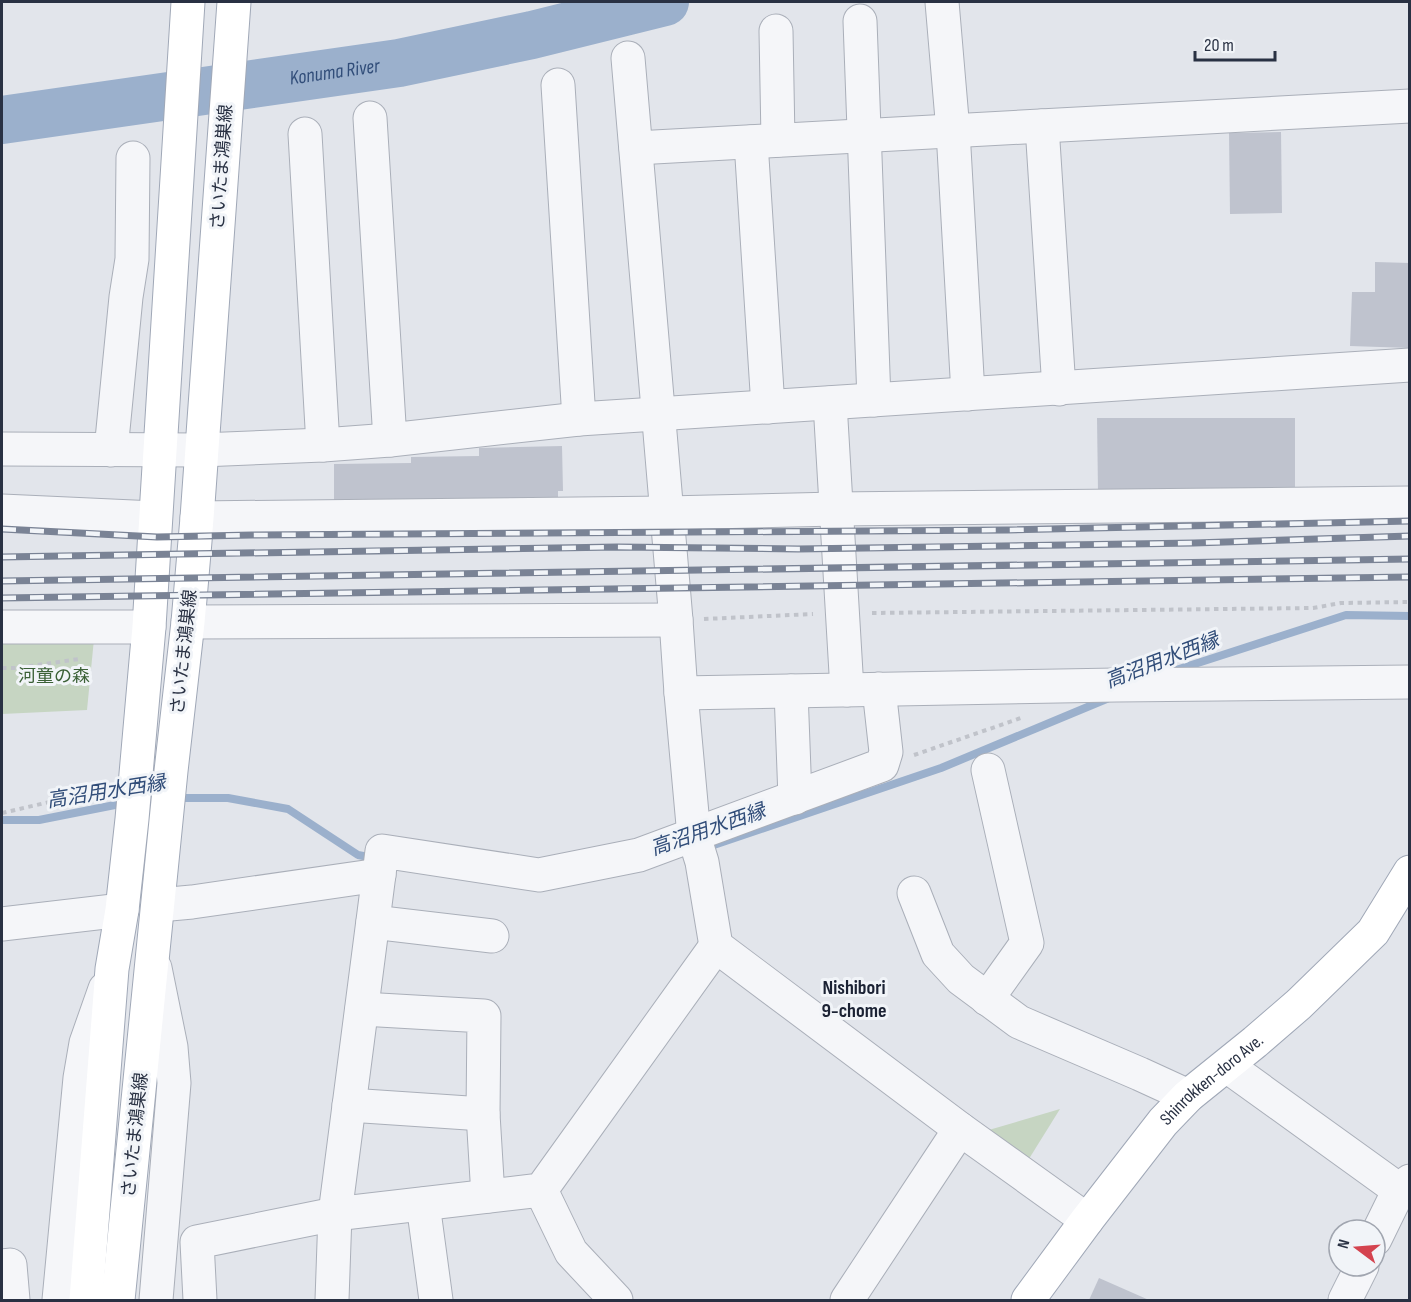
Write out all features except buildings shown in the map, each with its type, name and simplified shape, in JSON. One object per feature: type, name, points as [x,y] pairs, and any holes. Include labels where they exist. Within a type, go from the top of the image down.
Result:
[{"type":"main road","name":"さいたま鴻巣線","points":[[86,1300],[112,969],[122,910],[132,819],[149,627],[188,2]]},
{"type":"main road","name":"さいたま鴻巣線","points":[[118,1300],[188,622],[234,2]]},
{"type":"main road","name":"Shinrokken-doro Ave.","points":[[1028,1300],[1163,1122],[1188,1096],[1299,1004],[1373,932],[1410,872]]},
{"type":"street","points":[[942,2],[953,131],[968,394]]},
{"type":"street","points":[[860,21],[874,400]]},
{"type":"street","points":[[768,407],[764,141],[776,31]]},
{"type":"street","points":[[628,58],[681,693],[698,849],[716,946],[960,1129],[1087,1220]]},
{"type":"street","points":[[558,85],[579,419]]},
{"type":"street","points":[[636,148],[1410,106]]},
{"type":"street","points":[[370,118],[390,440]]},
{"type":"street","points":[[1042,126],[1059,388]]},
{"type":"street","points":[[305,134],[323,445]]},
{"type":"street","points":[[111,450],[126,297],[132,259],[133,158]]},
{"type":"street","points":[[2,449],[160,451],[323,445],[579,419],[1410,365]]},
{"type":"street","points":[[830,403],[847,690]]},
{"type":"street","points":[[197,518],[1410,503]]},
{"type":"street","points":[[2,511],[155,518]]},
{"type":"street","points":[[188,622],[676,620]]},
{"type":"street","points":[[2,627],[149,627]]},
{"type":"street","points":[[681,693],[1410,682]]},
{"type":"street","points":[[159,905],[192,902],[380,866],[540,874],[639,855],[698,849],[795,798],[882,765],[886,752],[879,690]]},
{"type":"street","points":[[791,691],[795,798]]},
{"type":"street","points":[[987,999],[1027,943],[988,770]]},
{"type":"street","points":[[332,1300],[335,1214],[380,866]]},
{"type":"street","points":[[914,893],[938,954],[961,979],[987,999],[1019,1022],[1188,1096]]},
{"type":"street","points":[[2,924],[122,910]]},
{"type":"street","points":[[373,922],[492,936]]},
{"type":"street","points":[[200,1300],[197,1242],[335,1214],[541,1190],[716,946]]},
{"type":"street","points":[[153,960],[171,1047],[174,1083],[156,1300]]},
{"type":"street","points":[[59,1300],[80,1078],[87,1043],[112,969]]},
{"type":"street","points":[[362,1009],[484,1016],[483,1114],[488,1196]]},
{"type":"street","points":[[1227,1066],[1404,1185],[1386,1218]]},
{"type":"street","points":[[349,1105],[483,1114]]},
{"type":"street","points":[[847,1300],[960,1129]]},
{"type":"street","points":[[541,1190],[571,1252],[616,1300]]},
{"type":"street","points":[[423,1204],[436,1300]]},
{"type":"street","points":[[2,1266],[10,1265],[13,1300]]},
{"type":"street","points":[[1345,1300],[1356,1278]]},
{"type":"path","points":[[676,620],[842,613],[1313,608],[1341,603],[1410,602]]},
{"type":"path","points":[[2,668],[17,668],[84,658]]},
{"type":"path","points":[[882,765],[1027,716]]},
{"type":"path","points":[[2,813],[58,800],[63,795],[82,789],[105,785]]},
{"type":"green space","name":"河童の森","points":[[94,639],[87,710],[2,714],[2,642]]},
{"type":"green space","points":[[1060,1109],[1027,1162],[982,1132]]},
{"type":"waterway","name":"Konuma River","points":[[2,120],[399,63],[532,35],[665,2]]},
{"type":"waterway","name":"高沼用水西縁","points":[[1173,671],[1346,615],[1410,616]]},
{"type":"waterway","name":"高沼用水西縁","points":[[705,848],[941,768],[1109,698]]},
{"type":"waterway","name":"高沼用水西縁","points":[[174,798],[228,798],[288,809],[358,855],[374,858]]},
{"type":"waterway","name":"高沼用水西縁","points":[[2,820],[39,820],[125,803]]},
{"type":"railway","points":[[2,529],[157,537],[1008,530],[1410,521]]},
{"type":"railway","points":[[2,557],[617,547],[798,549],[1194,543],[1410,536]]},
{"type":"railway","points":[[2,581],[1410,559]]},
{"type":"railway","points":[[2,598],[1410,577]]},
{"type":"district","name":"Nishibori 9-chome","points":[[854,1000]]}]
